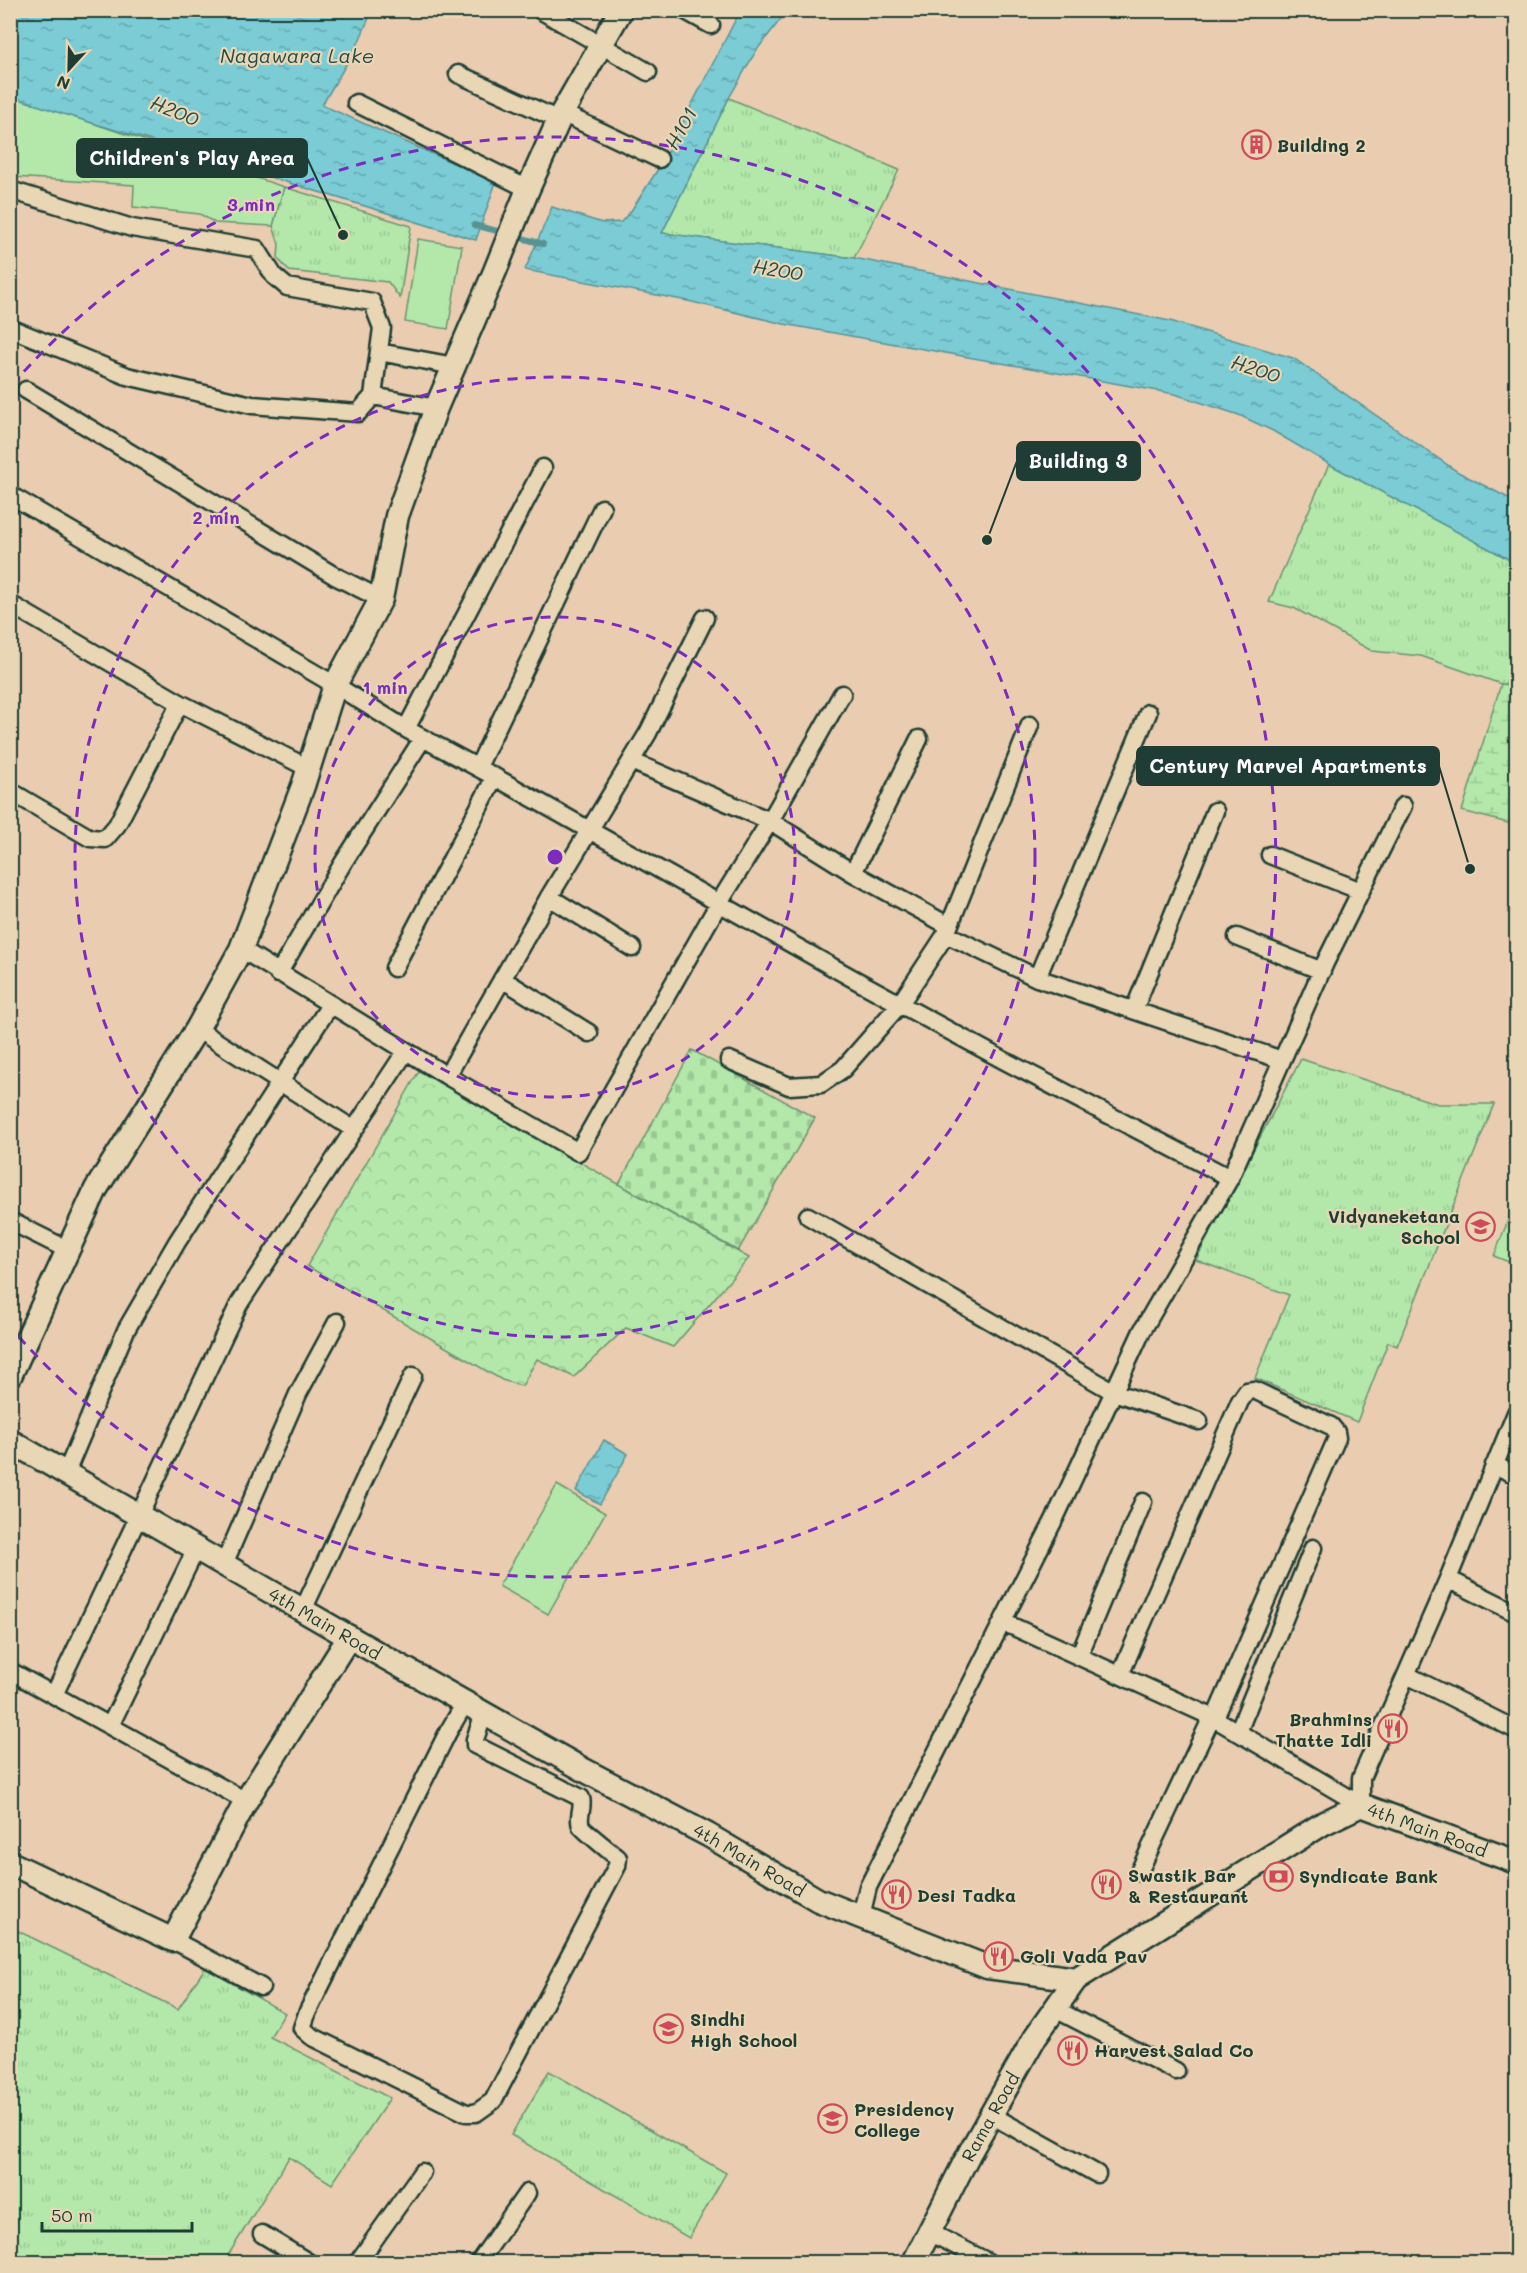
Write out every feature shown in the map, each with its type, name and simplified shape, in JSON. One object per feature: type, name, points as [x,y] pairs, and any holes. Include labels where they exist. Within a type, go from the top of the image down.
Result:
[{"type":"street","points":[[540,10],[648,72]]},
{"type":"street","points":[[10,1376],[96,1189],[198,1029],[241,949],[308,768],[335,685],[381,599],[397,516],[436,408],[560,116],[621,10]]},
{"type":"street","points":[[684,10],[711,25]]},
{"type":"street","points":[[458,74],[659,159]]},
{"type":"street","points":[[356,103],[528,189]]},
{"type":"street","points":[[10,190],[132,228],[257,249],[274,276],[287,287],[372,302],[382,328],[373,396],[358,413],[252,405],[127,376],[10,328]]},
{"type":"street","points":[[379,352],[454,366]]},
{"type":"street","points":[[26,390],[335,576],[381,599]]},
{"type":"street","points":[[373,396],[436,408]]},
{"type":"street","points":[[405,729],[543,468]]},
{"type":"street","points":[[10,495],[335,685],[405,729],[589,829],[900,1004],[1230,1178]]},
{"type":"street","points":[[477,767],[602,508]]},
{"type":"street","points":[[10,604],[180,704],[308,768]]},
{"type":"street","points":[[447,1077],[549,897],[648,733],[705,618]]},
{"type":"street","points":[[241,949],[447,1077],[578,1152],[719,903],[770,821],[842,694]]},
{"type":"street","points":[[10,791],[90,838],[105,839],[117,825],[180,704]]},
{"type":"street","points":[[1037,978],[1148,713]]},
{"type":"street","points":[[729,1060],[789,1086],[821,1084],[843,1070],[900,1004],[948,930],[1030,724]]},
{"type":"street","points":[[278,974],[343,863],[423,738]]},
{"type":"street","points":[[853,873],[919,739]]},
{"type":"street","points":[[631,761],[770,821],[948,930],[1037,978],[1282,1060]]},
{"type":"street","points":[[394,968],[495,777]]},
{"type":"street","points":[[861,1916],[868,1887],[1057,1514],[1142,1330],[1230,1178],[1322,971],[1403,806]]},
{"type":"street","points":[[1134,1010],[1215,811]]},
{"type":"street","points":[[1270,855],[1361,891]]},
{"type":"street","points":[[549,897],[632,948]]},
{"type":"street","points":[[1237,937],[1322,971]]},
{"type":"street","points":[[502,979],[589,1033]]},
{"type":"street","points":[[66,1473],[126,1330],[177,1242],[330,1005]]},
{"type":"street","points":[[198,1029],[353,1129]]},
{"type":"street","points":[[54,1695],[239,1304],[406,1051]]},
{"type":"street","points":[[808,1216],[1114,1392],[1199,1421]]},
{"type":"street","points":[[10,1221],[68,1250]]},
{"type":"street","points":[[224,1564],[298,1394],[337,1322]]},
{"type":"street","points":[[303,1610],[413,1376]]},
{"type":"street","points":[[1120,1675],[1240,1401],[1247,1391],[1254,1390],[1331,1426],[1337,1438],[1214,1718],[1138,1872]]},
{"type":"street","points":[[1003,1622],[1214,1718],[1361,1805],[1362,1778],[1448,1579],[1516,1413]]},
{"type":"street","name":"4th Main Road","points":[[10,1441],[349,1637],[584,1770],[708,1835],[818,1900],[987,1967],[1076,1979],[1324,1823],[1361,1805],[1516,1862]]},
{"type":"street","points":[[1494,1466],[1516,1475]]},
{"type":"street","points":[[1079,1656],[1143,1502]]},
{"type":"street","points":[[1238,1732],[1313,1548]]},
{"type":"street","points":[[110,1726],[196,1549]]},
{"type":"street","points":[[1448,1579],[1516,1613]]},
{"type":"street","points":[[173,1940],[246,1801],[349,1637]]},
{"type":"street","points":[[10,1671],[246,1801]]},
{"type":"street","points":[[1407,1675],[1516,1730]]},
{"type":"street","points":[[475,1708],[475,1745],[581,1798],[582,1828],[618,1858],[617,1866],[581,1937],[493,2101],[476,2113],[466,2114],[311,2036],[302,2028],[308,2011],[355,1917],[475,1708]]},
{"type":"street","points":[[10,1863],[173,1940],[261,1987]]},
{"type":"street","name":"Rama Road","points":[[914,2262],[991,2115],[1035,2037],[1076,1979]]},
{"type":"street","points":[[1055,2009],[1176,2071]]},
{"type":"street","points":[[991,2115],[1097,2174]]},
{"type":"street","points":[[358,2262],[422,2172]]},
{"type":"street","points":[[479,2262],[527,2193]]},
{"type":"street","points":[[929,2232],[988,2262]]},
{"type":"street","points":[[262,2234],[309,2262]]},
{"type":"green space","points":[[11,96],[284,187],[273,226],[215,223],[200,214],[133,207],[134,185],[14,177],[11,175]]},
{"type":"green space","points":[[729,98],[899,170],[854,258],[662,233]]},
{"type":"green space","points":[[284,187],[411,226],[400,298],[388,282],[289,271],[278,259],[279,244],[273,226]]},
{"type":"green space","points":[[418,239],[462,246],[448,329],[405,322]]},
{"type":"green space","points":[[1329,464],[1516,563],[1516,686],[1501,684],[1421,656],[1372,651],[1294,608],[1269,602]]},
{"type":"green space","points":[[1501,684],[1516,686],[1516,825],[1462,811]]},
{"type":"green space","points":[[692,1050],[815,1118],[738,1251],[619,1184]]},
{"type":"green space","points":[[1301,1059],[1438,1104],[1494,1104],[1397,1346],[1388,1342],[1357,1422],[1255,1378],[1289,1295],[1196,1260]]},
{"type":"green space","points":[[419,1071],[749,1258],[673,1347],[626,1328],[574,1377],[537,1359],[522,1386],[502,1380],[307,1266]]},
{"type":"green space","points":[[1516,1200],[1516,1265],[1494,1256]]},
{"type":"green space","points":[[557,1485],[605,1513],[548,1614],[499,1586]]},
{"type":"green space","points":[[10,1927],[178,2009],[205,1968],[285,2013],[270,2037],[390,2098],[332,2184],[289,2157],[224,2262],[11,2262]]},
{"type":"green space","points":[[549,2071],[726,2173],[689,2238],[511,2135]]},
{"type":"water","name":"Nagawara Lake","points":[[11,10],[372,11],[356,48],[322,105],[496,182],[476,240],[63,114],[11,96]]},
{"type":"water","name":"H101","points":[[740,11],[787,11],[756,51],[729,98],[662,233],[854,258],[1170,321],[1293,358],[1458,472],[1516,502],[1516,563],[1329,464],[1273,431],[1239,415],[1175,394],[784,324],[688,301],[525,270],[552,207],[602,223],[621,222],[631,211],[660,166]]},
{"type":"water","points":[[604,1440],[628,1454],[600,1504],[576,1491]]},
{"type":"waterway","name":"H200","points":[[474,225],[505,233]]},
{"type":"waterway","name":"H200","points":[[515,236],[543,244]]},
{"type":"place","name":"Building 2","points":[[1256,145]]},
{"type":"place","name":"Children's Play Area","points":[[343,235]]},
{"type":"place","name":"Building 3","points":[[987,540]]},
{"type":"place","name":"Century Marvel Apartments","points":[[1470,869]]},
{"type":"place","name":"Vidyaneketana School","points":[[1481,1226]]},
{"type":"place","name":"Brahmins Thatte Idli","points":[[1393,1729]]},
{"type":"place","name":"Syndicate Bank","points":[[1278,1876]]},
{"type":"place","name":"Swastik Bar & Restaurant","points":[[1107,1885]]},
{"type":"place","name":"Desi Tadka","points":[[896,1895]]},
{"type":"place","name":"Goli Vada Pav","points":[[999,1956]]},
{"type":"place","name":"Sindhi High School","points":[[669,2029]]},
{"type":"place","name":"Harvest Salad Co","points":[[1073,2050]]},
{"type":"place","name":"Presidency College","points":[[833,2119]]}]
